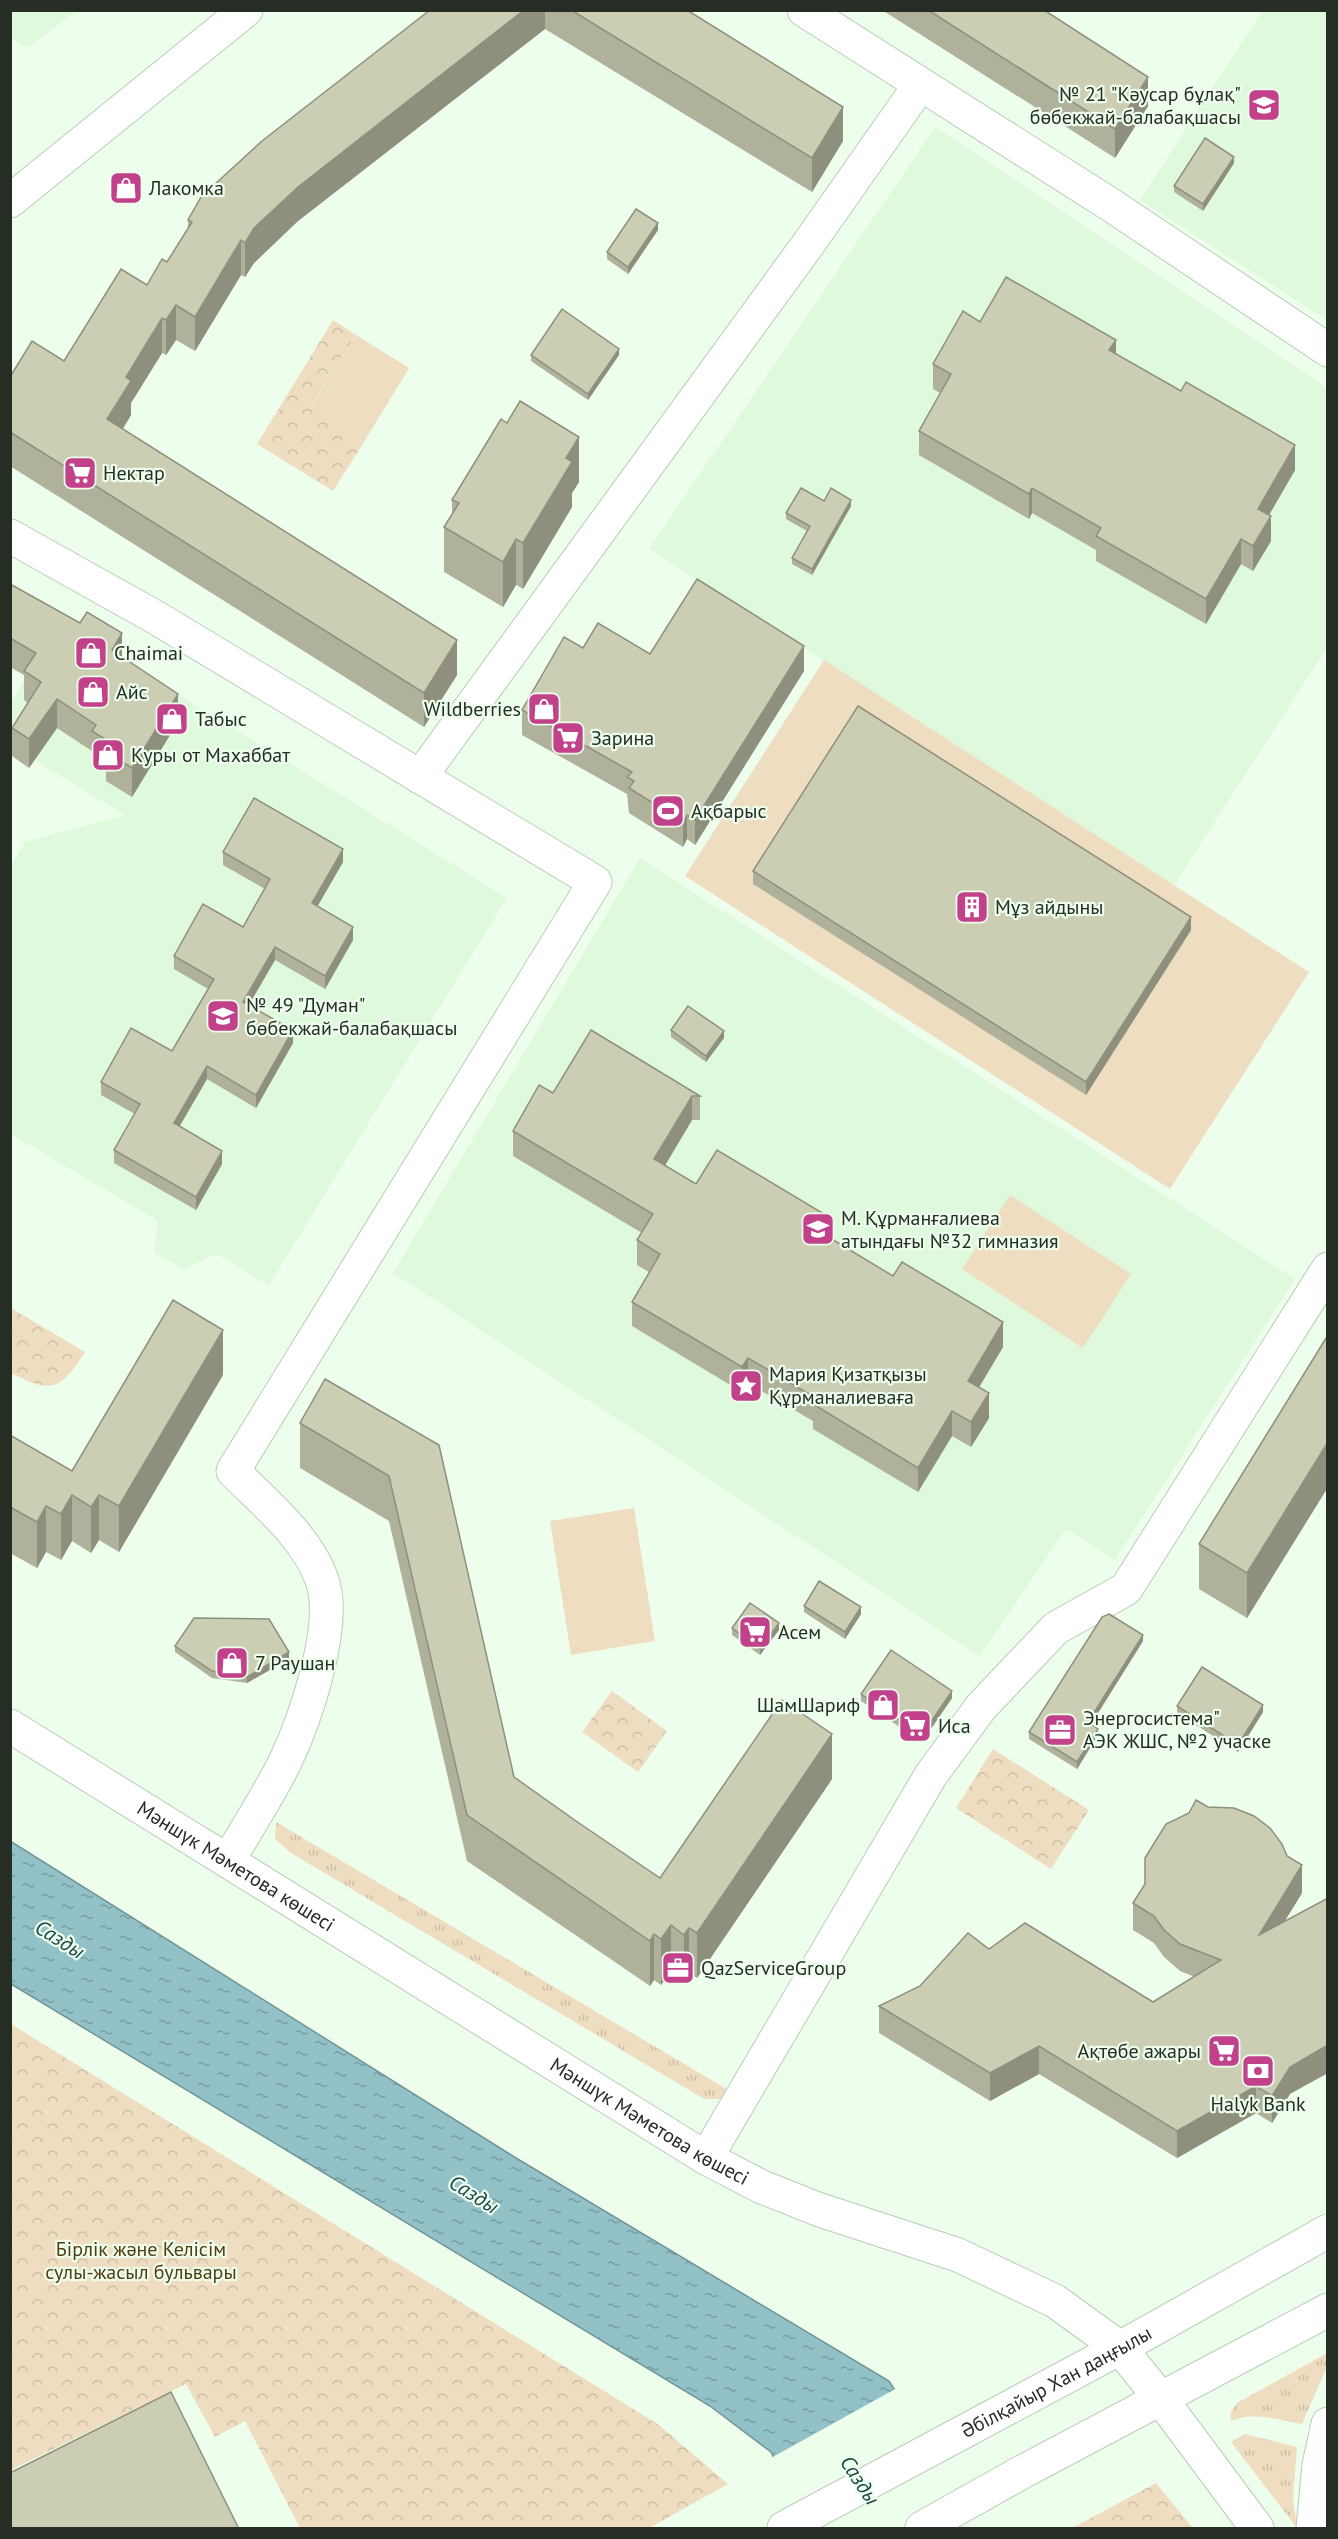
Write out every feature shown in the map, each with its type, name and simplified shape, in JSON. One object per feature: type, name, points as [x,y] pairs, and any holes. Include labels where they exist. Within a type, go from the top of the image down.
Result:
[{"type":"street","points":[[10,201],[246,10]]},
{"type":"street","points":[[804,10],[1111,205],[1328,350]]},
{"type":"street","points":[[420,777],[809,243],[920,85]]},
{"type":"street","points":[[10,536],[155,617],[595,882],[233,1471],[285,1523],[307,1551],[323,1581],[325,1640],[309,1695],[285,1760],[228,1861]]},
{"type":"street","points":[[706,2158],[932,1775],[981,1707],[1056,1628],[1126,1589],[1328,1269]]},
{"type":"street","name":"Мәншүк Мәметова көшесі","points":[[10,1726],[706,2158],[781,2195],[958,2255],[1055,2301],[1120,2348],[1161,2399],[1257,2529]]},
{"type":"street","name":"Әбілқайыр Хан даңғылы","points":[[783,2529],[1120,2348],[1328,2231]]},
{"type":"street","points":[[922,2529],[1004,2482],[1328,2310]]},
{"type":"street","points":[[1313,2529],[1319,2465],[1328,2424]]},
{"type":"shaded area","points":[[10,11],[77,11],[27,48],[11,38]]},
{"type":"shaded area","name":"№ 21 \"Кәусар бұлақ\" бөбекжай-балабақшасы","points":[[1262,11],[1327,11],[1327,320],[1140,200]]},
{"type":"shaded area","points":[[935,127],[1327,388],[1327,648],[1174,885],[649,549]]},
{"type":"shaded area","name":"№ 49 \"Думан\" бөбекжай-балабақшасы","points":[[59,623],[193,703],[507,898],[269,1285],[216,1254],[184,1269],[154,1253],[158,1221],[11,1134],[11,866],[25,842],[125,815],[11,746],[10,704]]},
{"type":"shaded area","name":"М. Құрманғалиева атындағы №32 гимназия","points":[[640,858],[1295,1279],[1115,1560],[1066,1529],[980,1656],[393,1273]]},
{"type":"green space","points":[[333,320],[356,335],[310,408],[364,442],[333,491],[257,444]]},
{"type":"green space","points":[[356,335],[409,368],[364,442],[310,409]]},
{"type":"green space","points":[[824,660],[1309,972],[1170,1189],[685,876]]},
{"type":"green space","points":[[1010,1195],[1131,1274],[1083,1348],[962,1269]]},
{"type":"green space","points":[[11,1308],[85,1352],[62,1381],[47,1386],[25,1380],[11,1373]]},
{"type":"green space","points":[[634,1508],[655,1641],[571,1655],[550,1521]]},
{"type":"green space","points":[[612,1691],[667,1731],[638,1772],[582,1732]]},
{"type":"green space","points":[[993,1749],[1089,1810],[1051,1869],[956,1808]]},
{"type":"green space","points":[[276,1822],[730,2091],[720,2099],[704,2099],[291,1853],[275,1839]]},
{"type":"green space","name":"Бірлік және Келісім сулы-жасыл бульвары","points":[[11,2024],[659,2425],[728,2484],[649,2528],[300,2528],[245,2421],[215,2437],[186,2384],[11,2470]]},
{"type":"green space","points":[[1327,2353],[1327,2367],[1302,2424],[1257,2416],[1231,2421],[1231,2412],[1237,2403]]},
{"type":"green space","points":[[1245,2434],[1297,2447],[1293,2498],[1297,2528],[1231,2442]]},
{"type":"green space","points":[[1156,2483],[1193,2528],[1072,2528]]},
{"type":"water","name":"Сазды","points":[[10,1841],[516,2158],[889,2381],[985,2528],[808,2528],[771,2452],[710,2406],[11,1984]]},
{"type":"pier","points":[[897,2388],[988,2528],[804,2528],[771,2458]]},
{"type":"building","points":[[430,10],[524,10],[298,187],[254,228],[245,243],[241,240],[195,317],[176,305],[166,320],[162,318],[126,377],[131,381],[107,419],[457,640],[424,693],[10,432],[10,377],[32,341],[64,361],[121,269],[147,285],[162,259],[167,262],[192,222],[188,220],[201,197],[262,141]]},
{"type":"building","points":[[571,10],[687,10],[843,107],[812,158]]},
{"type":"building","points":[[928,10],[1044,10],[1148,77],[1115,129]]},
{"type":"building","points":[[1205,138],[1234,157],[1203,204],[1174,186]]},
{"type":"building","points":[[636,209],[658,223],[628,267],[607,252]]},
{"type":"building","points":[[1006,277],[1116,340],[1109,350],[1181,391],[1186,382],[1295,445],[1258,509],[1271,516],[1253,546],[1241,539],[1206,599],[1096,536],[1101,528],[1032,488],[1029,494],[919,431],[951,374],[933,364],[963,311],[980,322]]},
{"type":"building","points":[[562,309],[619,349],[588,394],[531,355]]},
{"type":"building","points":[[520,401],[579,437],[566,458],[572,462],[523,543],[516,539],[503,562],[444,527],[459,503],[452,500],[501,419],[507,423]]},
{"type":"building","points":[[801,488],[824,501],[831,488],[851,500],[812,569],[792,558],[810,526],[786,513]]},
{"type":"building","points":[[697,579],[804,646],[695,820],[687,815],[683,822],[629,788],[634,781],[627,777],[632,772],[522,710],[564,637],[583,648],[598,623],[650,654]]},
{"type":"building","points":[[10,584],[80,623],[87,612],[122,633],[112,650],[178,694],[132,768],[106,752],[111,743],[92,731],[96,725],[57,699],[29,739],[12,728],[41,682],[24,671],[36,653],[10,638]]},
{"type":"building","name":"Мұз айдыны","points":[[858,706],[1191,917],[1086,1082],[753,871]]},
{"type":"building","points":[[254,798],[343,849],[312,903],[353,927],[325,976],[275,947],[243,1002],[293,1030],[256,1095],[207,1066],[174,1123],[222,1151],[196,1197],[114,1150],[140,1104],[101,1082],[131,1028],[172,1051],[214,979],[174,956],[203,904],[243,927],[270,879],[223,852]]},
{"type":"building","points":[[688,1006],[724,1031],[706,1056],[671,1030]]},
{"type":"building","points":[[591,1030],[700,1096],[692,1096],[654,1159],[696,1184],[717,1150],[829,1217],[820,1232],[893,1276],[902,1262],[1003,1322],[968,1381],[989,1393],[971,1422],[952,1411],[918,1468],[813,1404],[816,1398],[748,1358],[742,1367],[632,1302],[660,1254],[637,1240],[653,1214],[513,1131],[539,1085],[553,1093]]},
{"type":"building","points":[[173,1300],[223,1330],[119,1506],[99,1495],[91,1507],[72,1495],[61,1514],[46,1506],[37,1522],[10,1507],[10,1435],[72,1471]]},
{"type":"building","points":[[1328,1335],[1328,1442],[1247,1573],[1199,1544]]},
{"type":"building","points":[[325,1379],[439,1445],[514,1777],[576,1821],[660,1878],[782,1700],[832,1734],[697,1933],[689,1928],[684,1935],[671,1925],[661,1939],[654,1934],[650,1941],[467,1815],[389,1476],[300,1423]]},
{"type":"building","points":[[819,1581],[861,1607],[845,1632],[804,1606]]},
{"type":"building","name":"Асем","points":[[750,1603],[779,1623],[760,1649],[732,1628]]},
{"type":"building","points":[[1109,1614],[1143,1635],[1088,1722],[1098,1729],[1077,1762],[1029,1732],[1102,1617]]},
{"type":"building","points":[[194,1618],[269,1619],[289,1652],[247,1677],[212,1671],[175,1646]]},
{"type":"building","points":[[891,1650],[952,1691],[922,1735],[861,1694]]},
{"type":"building","points":[[1202,1667],[1263,1705],[1238,1745],[1177,1706]]},
{"type":"building","points":[[1196,1800],[1208,1807],[1234,1808],[1254,1816],[1270,1828],[1282,1844],[1287,1856],[1302,1865],[1259,1935],[1328,1898],[1328,2045],[1290,2067],[1272,2096],[1256,2086],[1177,2131],[1039,2046],[990,2073],[879,2006],[920,1986],[968,1933],[989,1949],[1025,1923],[1153,2002],[1221,1960],[1180,1944],[1164,1930],[1154,1916],[1133,1903],[1145,1884],[1145,1858],[1166,1824],[1189,1813]]},
{"type":"building","points":[[171,2392],[239,2529],[10,2529],[10,2473]]},
{"type":"place","name":"№ 21 \"Кәусар бұлақ\" бөбекжай-балабақшасы","points":[[1264,105]]},
{"type":"place","name":"Лакомка","points":[[126,188]]},
{"type":"place","name":"Нектар","points":[[80,473]]},
{"type":"place","name":"Chaimai","points":[[91,653]]},
{"type":"place","name":"Айс","points":[[93,692]]},
{"type":"place","name":"Wildberries","points":[[544,709]]},
{"type":"place","name":"Табыс","points":[[172,719]]},
{"type":"place","name":"Зарина","points":[[568,738]]},
{"type":"place","name":"Куры от Махаббат","points":[[108,755]]},
{"type":"place","name":"Ақбарыс","points":[[668,811]]},
{"type":"place","name":"Мұз айдыны","points":[[972,907]]},
{"type":"place","name":"№ 49 \"Думан\" бөбекжай-балабақшасы","points":[[223,1016]]},
{"type":"place","name":"М. Құрманғалиева атындағы №32 гимназия","points":[[818,1229]]},
{"type":"place","name":"Мария Қизатқызы Құрманалиеваға","points":[[746,1386]]},
{"type":"place","name":"Асем","points":[[755,1632]]},
{"type":"place","name":"7 Раушан","points":[[232,1663]]},
{"type":"place","name":"ШамШариф","points":[[883,1705]]},
{"type":"place","name":"Иса","points":[[915,1726]]},
{"type":"place","name":"Энергосистема\" АЭК ЖШС, №2 учаске","points":[[1060,1730]]},
{"type":"place","name":"QazServiceGroup","points":[[678,1968]]},
{"type":"place","name":"Ақтөбе ажары","points":[[1224,2051]]},
{"type":"place","name":"Halyk Bank","points":[[1258,2071]]}]
